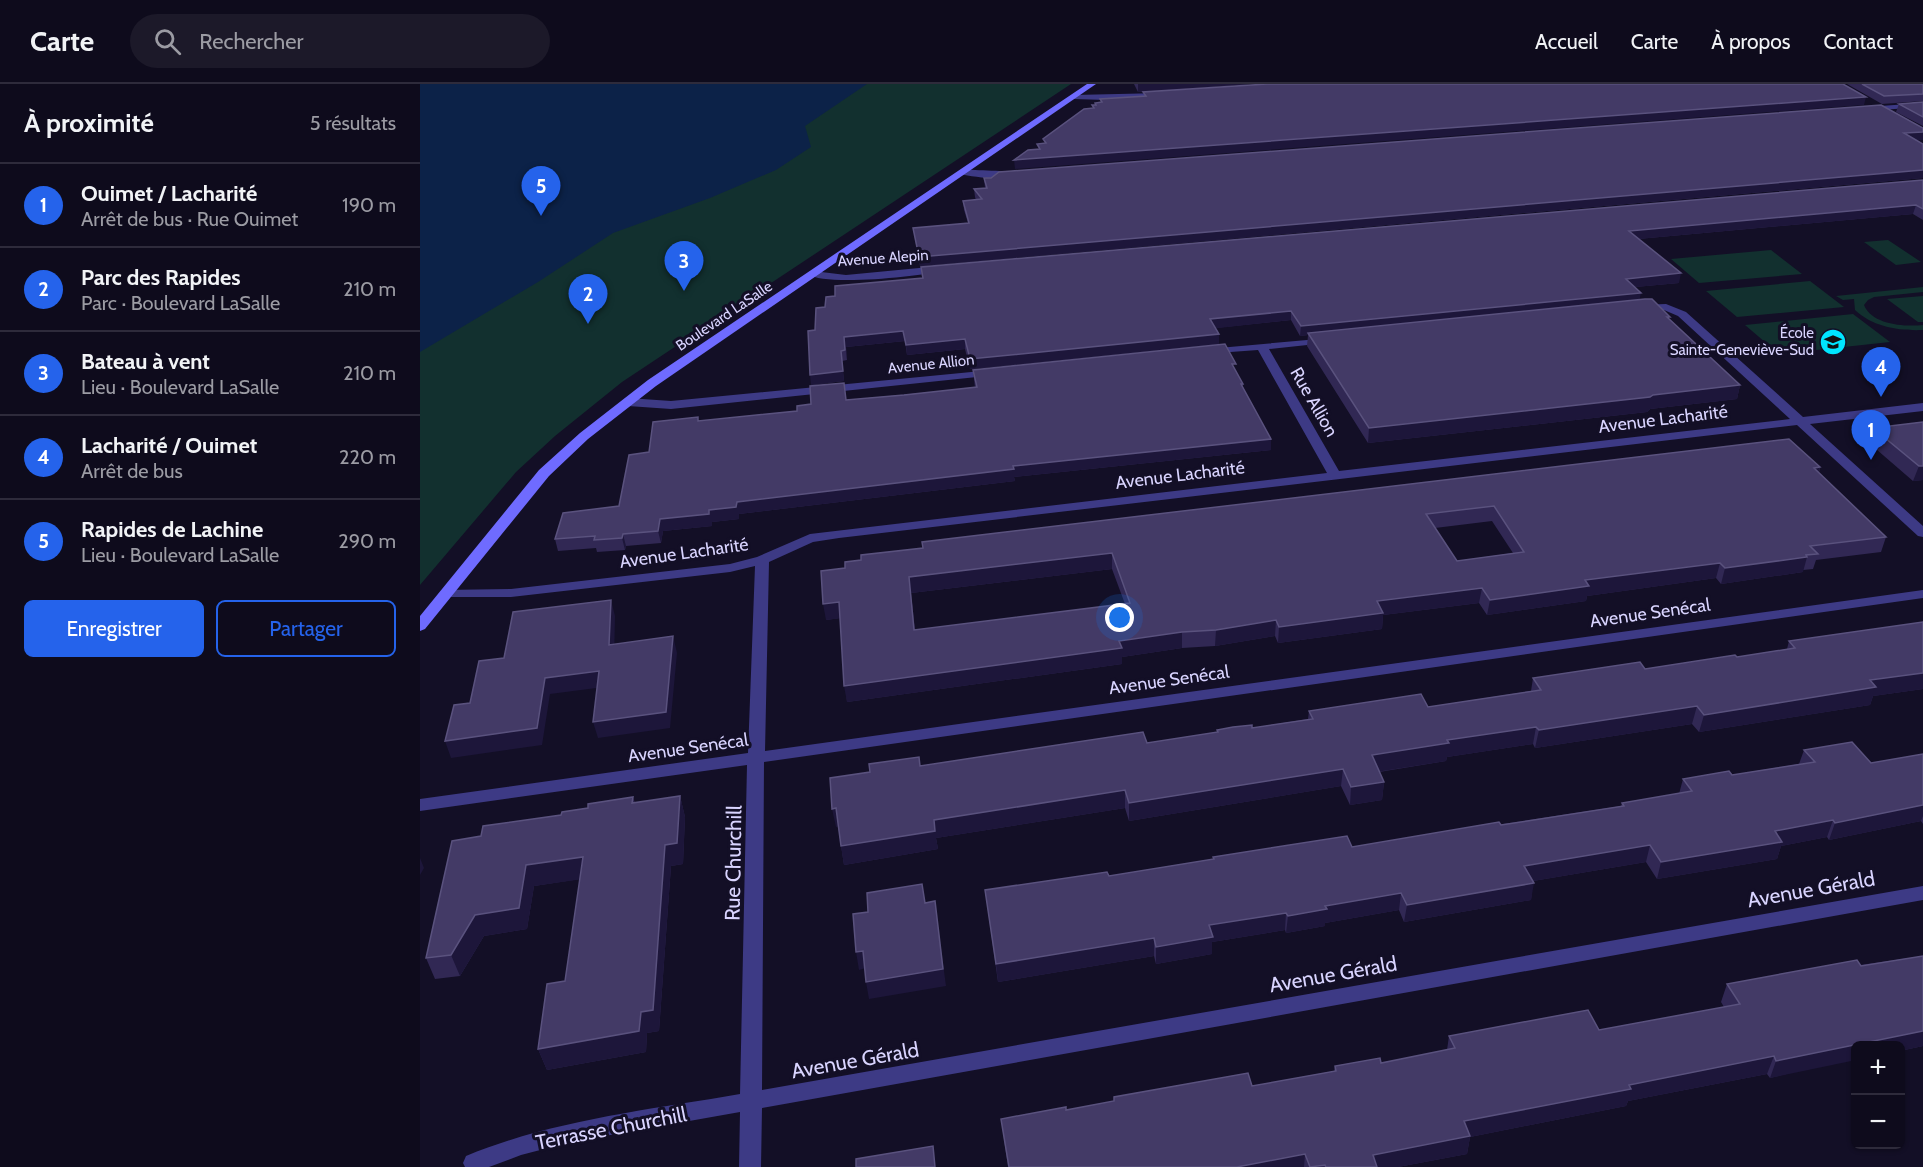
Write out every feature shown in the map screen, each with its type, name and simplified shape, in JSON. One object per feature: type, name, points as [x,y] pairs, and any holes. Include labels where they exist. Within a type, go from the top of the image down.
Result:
[{"type":"main road","name":"Boulevard LaSalle","points":[[420,627],[544,473],[584,436],[652,383],[1092,84]]},
{"type":"street","points":[[1074,97],[1106,98],[1176,94]]},
{"type":"street","points":[[1862,98],[1897,117]]},
{"type":"street","points":[[1856,110],[1923,105]]},
{"type":"street","points":[[963,172],[986,175],[1021,173]]},
{"type":"street","name":"Avenue Alepin","points":[[813,274],[846,278],[949,269]]},
{"type":"street","points":[[1630,309],[1666,307],[1682,314],[1923,533]]},
{"type":"street","points":[[1190,353],[1340,338]]},
{"type":"street","name":"Rue Allion","points":[[1261,346],[1335,475]]},
{"type":"street","name":"Avenue Allion","points":[[628,402],[671,405],[1002,372]]},
{"type":"street","name":"Avenue Lacharité","points":[[447,593],[510,593],[711,571],[762,560],[799,542],[821,536],[1923,407]]},
{"type":"street","name":"Rue Churchill","points":[[750,1167],[756,758],[762,560]]},
{"type":"street","name":"Avenue Senécal","points":[[420,805],[1923,594]]},
{"type":"street","name":"Avenue Gérald","points":[[751,1102],[1923,893]]},
{"type":"street","name":"Terrasse Churchill","points":[[474,1163],[501,1151],[540,1140],[751,1102]]},
{"type":"green space","points":[[420,84],[1071,84],[622,382],[555,436],[516,472],[420,585]]},
{"type":"green space","points":[[1888,240],[1921,262],[1896,265],[1864,242]]},
{"type":"green space","points":[[1771,250],[1802,274],[1699,283],[1671,259]]},
{"type":"green space","points":[[1810,281],[1844,307],[1737,317],[1706,291]]},
{"type":"green space","points":[[1923,287],[1923,292],[1874,297],[1864,305],[1868,312],[1881,321],[1907,326],[1923,325],[1923,330],[1896,329],[1878,324],[1855,310],[1854,299],[1843,300],[1836,296]]},
{"type":"green space","points":[[1923,296],[1923,322],[1918,322],[1887,299]]},
{"type":"green space","points":[[1853,314],[1890,342],[1779,354],[1745,325]]},
{"type":"water","points":[[420,84],[867,84],[805,126],[811,147],[776,170],[710,198],[613,233],[538,282],[420,352]]},
{"type":"building","points":[[1267,84],[1843,84],[1866,97],[1014,160],[1028,150],[1040,149],[1037,144],[1046,143],[1043,139],[1084,109],[1094,108],[1092,105],[1102,102],[1100,99],[1146,96],[1143,92]]},
{"type":"building","points":[[1862,84],[1923,84],[1923,94],[1884,96]]},
{"type":"building","points":[[1923,102],[1923,117],[1899,104]]},
{"type":"building","points":[[1881,105],[1923,128],[1923,132],[1904,133],[1923,144],[1923,170],[919,257],[913,228],[969,223],[963,201],[982,199],[974,189],[987,188],[984,178],[991,178],[999,172]]},
{"type":"building","points":[[1923,180],[1923,209],[1916,205],[1629,231],[1681,273],[1626,279],[1641,293],[1301,326],[1291,311],[1210,319],[1219,334],[970,359],[965,339],[906,345],[903,331],[844,337],[845,350],[841,351],[843,371],[810,375],[808,331],[815,330],[816,308],[825,307],[826,297],[835,296],[835,286],[923,278],[921,267]]},
{"type":"building","points":[[1652,299],[1670,317],[1667,317],[1740,385],[1369,428],[1308,333]]},
{"type":"building","points":[[1225,344],[1236,364],[1232,364],[1243,384],[1241,384],[1271,439],[1013,466],[1014,469],[737,502],[736,507],[709,510],[709,514],[660,519],[658,531],[623,534],[622,538],[594,540],[595,536],[555,539],[563,513],[619,506],[629,455],[649,452],[653,422],[698,417],[698,421],[797,411],[797,406],[811,404],[810,386],[844,383],[846,400],[904,395],[977,387],[973,370]]},
{"type":"building","points":[[1923,422],[1923,466],[1919,466],[1873,428]]},
{"type":"building","points":[[1789,439],[1820,467],[1814,468],[1886,537],[1810,546],[1818,554],[1806,555],[1807,557],[1725,568],[1720,563],[1585,580],[1589,586],[1490,600],[1482,588],[1377,601],[1383,613],[1279,627],[1276,620],[1216,630],[1182,632],[1119,641],[1122,648],[844,686],[839,602],[823,604],[821,571],[845,568],[845,562],[861,560],[861,555],[923,548],[922,542]],"holes":[[[1494,506],[1524,552],[1457,561],[1426,514]],[[1112,553],[1130,603],[914,630],[909,577]]]},
{"type":"building","points":[[611,600],[609,645],[673,636],[666,712],[593,722],[599,671],[545,678],[537,728],[445,741],[454,705],[470,703],[479,661],[504,658],[513,612]]},
{"type":"building","points":[[1923,622],[1923,673],[1870,680],[1876,687],[1704,715],[1697,706],[1539,730],[1536,727],[1447,740],[1449,743],[1372,755],[1384,782],[1351,787],[1343,769],[1129,803],[1125,790],[934,820],[935,831],[841,846],[836,808],[832,809],[830,778],[870,772],[869,764],[919,757],[920,766],[1143,732],[1147,743],[1218,732],[1217,730],[1233,727],[1252,725],[1252,728],[1313,719],[1309,711],[1421,694],[1428,707],[1541,690],[1533,678],[1640,662],[1645,669],[1735,655],[1737,657],[1795,648],[1789,641]]},
{"type":"building","points":[[1852,742],[1871,763],[1923,754],[1923,805],[1835,823],[1833,820],[1775,831],[1782,842],[1661,862],[1650,845],[1524,866],[1534,883],[1407,905],[1401,893],[1325,906],[1327,909],[1288,916],[1286,913],[1209,925],[1213,937],[1156,947],[1154,938],[996,964],[985,890],[1107,872],[1109,876],[1347,836],[1352,847],[1499,822],[1501,825],[1624,806],[1622,803],[1692,791],[1683,779],[1729,771],[1732,775],[1815,762],[1804,750]]},
{"type":"building","points":[[680,796],[677,843],[665,845],[653,1010],[641,1012],[639,1031],[538,1049],[547,984],[565,981],[583,857],[526,865],[519,908],[475,915],[451,955],[426,958],[452,841],[481,836],[483,826],[561,815],[562,812],[588,808],[588,804],[633,797],[632,803]]},
{"type":"building","points":[[922,884],[925,903],[935,901],[943,969],[866,982],[863,951],[856,952],[853,914],[868,912],[867,893]]},
{"type":"building","points":[[1923,956],[1923,1031],[1874,1041],[1851,1041],[1851,1046],[1776,1061],[1774,1056],[1629,1085],[1631,1089],[1464,1121],[1470,1136],[1373,1155],[1377,1167],[1326,1167],[1325,1165],[1310,1167],[1305,1154],[1237,1167],[1009,1167],[1001,1119],[1066,1107],[1066,1110],[1114,1101],[1114,1097],[1248,1073],[1252,1086],[1336,1071],[1335,1066],[1380,1058],[1381,1063],[1455,1048],[1449,1036],[1588,1010],[1599,1030],[1740,1004],[1727,984],[1857,960],[1861,966]]},
{"type":"building","points":[[933,1146],[935,1167],[856,1167],[856,1159]]},
{"type":"place","name":"Rapides de Lachine","points":[[541,216]]},
{"type":"place","name":"Bateau à vent","points":[[684,291]]},
{"type":"place","name":"Parc des Rapides","points":[[588,324]]},
{"type":"place","name":"École Sainte-Geneviève-Sud","points":[[1833,342]]},
{"type":"place","name":"Lacharité / Ouimet","points":[[1881,397]]},
{"type":"place","name":"Ouimet / Lacharité","points":[[1871,460]]}]
